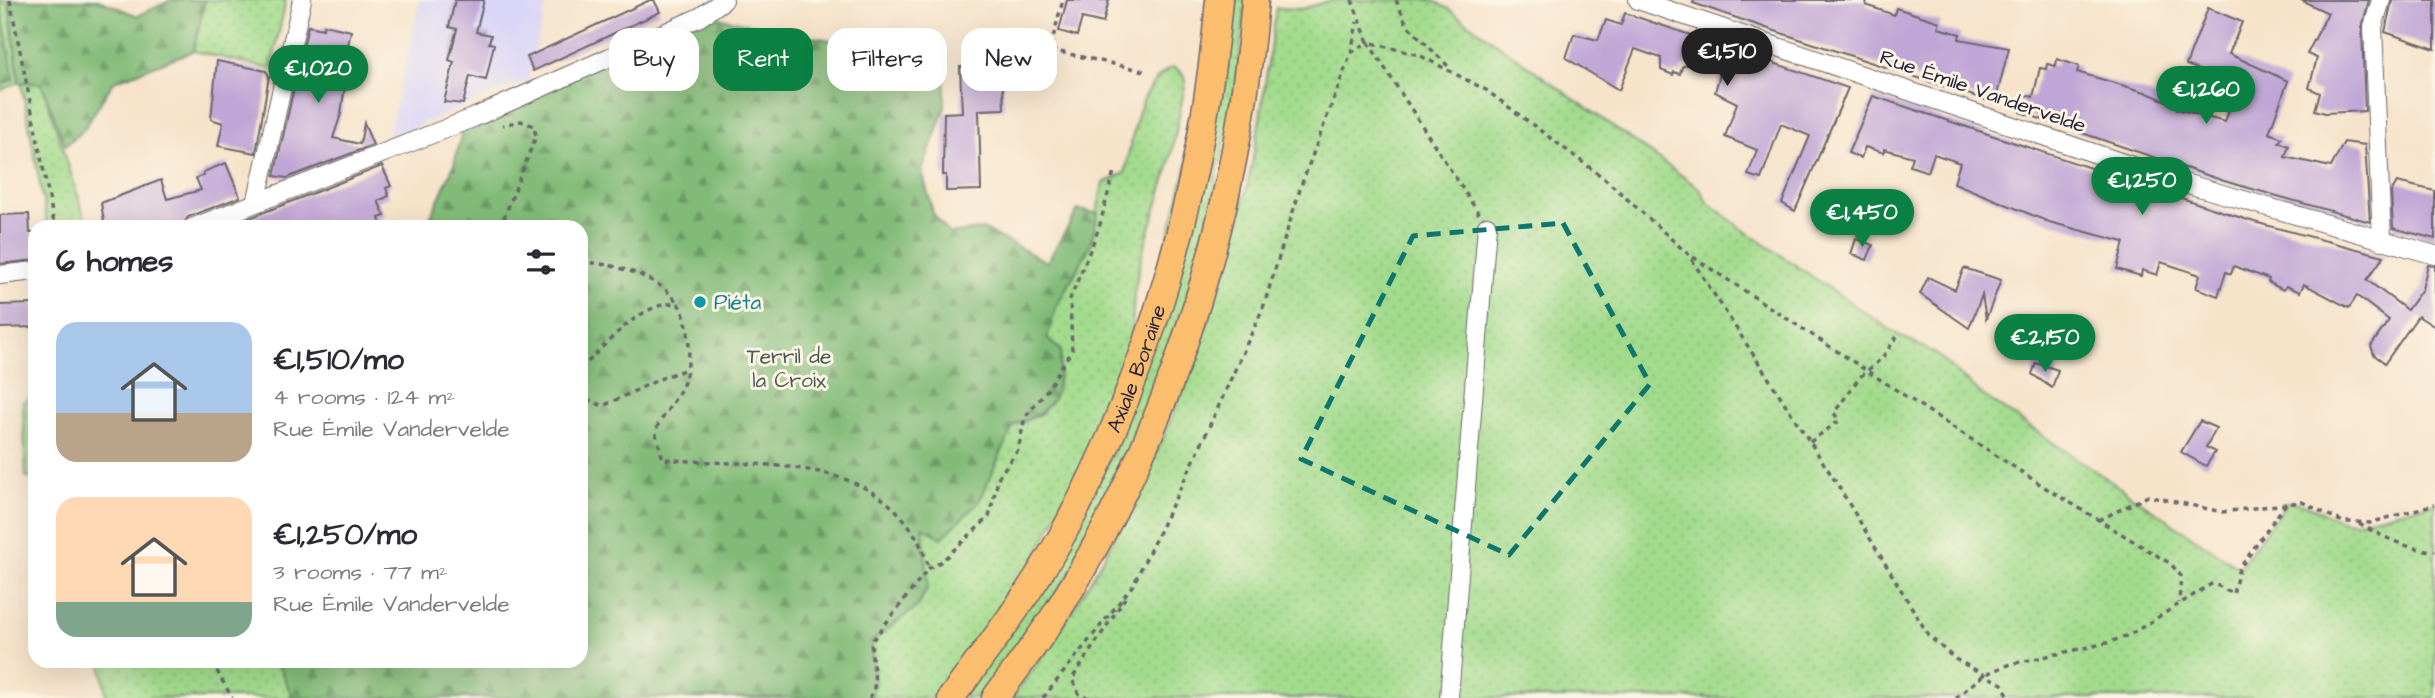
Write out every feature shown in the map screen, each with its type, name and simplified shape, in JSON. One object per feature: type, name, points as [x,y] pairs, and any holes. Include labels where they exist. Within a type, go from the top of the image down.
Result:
[{"type":"highway","name":"Axiale Boraine","points":[[951,698],[1028,593],[1058,542],[1086,491],[1130,386],[1171,261],[1186,201],[1206,103],[1219,0]]},
{"type":"highway","name":"Axiale Boraine","points":[[995,698],[1059,609],[1086,563],[1124,491],[1175,370],[1191,324],[1231,168],[1255,0]]},
{"type":"street","points":[[256,203],[302,0]]},
{"type":"street","points":[[212,220],[474,118],[700,17],[724,0]]},
{"type":"street","name":"Rue Émile Vandervelde","points":[[1638,0],[2174,180],[2435,255]]},
{"type":"street","points":[[2381,0],[2373,27],[2382,241]]},
{"type":"street","points":[[1449,698],[1487,226]]},
{"type":"street","points":[[0,275],[28,272]]},
{"type":"path","points":[[10,0],[53,220]]},
{"type":"path","points":[[1056,28],[1063,0]]},
{"type":"path","points":[[1352,0],[1368,42],[1487,226]]},
{"type":"path","points":[[1396,0],[1407,25],[1451,69]]},
{"type":"path","points":[[1089,698],[1079,694],[1072,679],[1133,584],[1263,308],[1302,183],[1351,53],[1358,20]]},
{"type":"path","points":[[1351,53],[1368,42],[1419,55],[1451,69],[1486,90],[1604,178],[1688,254],[2098,520],[2171,564],[2181,576],[2179,603]]},
{"type":"path","points":[[1057,51],[1145,71]]},
{"type":"path","points":[[500,125],[521,121],[534,126],[536,136],[503,220]]},
{"type":"path","points":[[869,698],[875,685],[870,654],[872,641],[929,568],[942,561],[989,517],[999,476],[1018,450],[1025,418],[1045,393],[1072,349],[1070,299],[1099,228],[1114,171]]},
{"type":"path","points":[[1688,254],[1705,276],[1810,442],[1929,636],[1955,659],[2003,684],[2010,698]]},
{"type":"path","points":[[588,263],[635,274],[672,293],[686,314],[687,369],[681,388],[668,405],[655,431],[663,459],[792,467],[857,481],[887,500],[904,520],[921,546],[929,568]]},
{"type":"path","points":[[588,363],[645,311],[665,302],[678,304]]},
{"type":"path","points":[[1810,442],[1839,421],[1834,413],[1867,369],[1882,358],[1898,335]]},
{"type":"path","points":[[588,399],[603,406],[687,369]]},
{"type":"path","points":[[2098,520],[2148,496],[2222,512],[2302,502],[2343,522],[2370,523],[2435,504]]},
{"type":"path","points":[[1956,698],[1983,675],[2011,664],[2107,643],[2131,634],[2213,583],[2234,594],[2239,569],[2287,502]]},
{"type":"path","points":[[2355,522],[2394,543],[2416,550],[2435,551]]},
{"type":"path","points":[[1043,698],[1133,584]]},
{"type":"path","points":[[215,668],[232,698]]},
{"type":"highlighted area","points":[[1563,223],[1650,384],[1509,555],[1301,459],[1413,236]]},
{"type":"shaded area","points":[[420,0],[548,0],[528,79],[388,138]]},
{"type":"green space","points":[[0,0],[8,0],[19,82],[0,91]]},
{"type":"green space","points":[[0,0],[14,79],[0,86]]},
{"type":"green space","points":[[9,0],[99,0],[138,16],[171,0],[205,0],[193,51],[114,81],[84,129],[65,146],[42,84],[19,82]]},
{"type":"green space","points":[[205,0],[286,0],[271,69],[193,51]]},
{"type":"green space","points":[[1229,0],[1246,0],[1235,95],[1196,272],[1144,421],[1071,571],[984,698],[963,698],[1113,454]]},
{"type":"green space","points":[[1332,0],[1432,0],[1447,8],[1699,188],[1707,202],[1738,226],[1898,335],[1935,353],[1981,394],[2239,568],[2287,502],[2305,505],[2337,519],[2355,522],[2435,503],[2435,698],[1012,698],[1088,585],[1121,525],[1179,401],[1203,337],[1242,207],[1258,133],[1276,8],[1302,9]]},
{"type":"green space","name":"Terril de la Croix","points":[[700,14],[770,28],[713,28],[713,91],[813,91],[813,37],[827,39],[827,91],[945,91],[945,107],[922,171],[933,213],[949,234],[983,229],[1047,262],[1078,210],[1098,213],[1090,246],[1057,305],[1047,338],[1061,351],[1053,399],[1039,413],[1013,426],[979,502],[942,538],[923,527],[928,585],[919,605],[872,641],[874,687],[869,698],[293,698],[280,668],[588,668],[588,220],[429,220],[454,165],[466,115],[609,53],[609,91],[699,91],[699,28],[668,28]]},
{"type":"green space","points":[[1173,67],[1181,72],[1186,81],[1168,170],[1142,254],[1134,293],[1131,350],[1094,445],[1024,579],[940,698],[869,698],[873,695],[872,641],[919,605],[923,527],[979,502],[1013,426],[1043,413],[1047,338],[1057,305],[1090,246],[1103,183],[1125,173],[1134,129],[1144,99],[1161,75]]},
{"type":"green space","points":[[21,82],[42,84],[86,220],[47,220]]},
{"type":"green space","points":[[28,399],[28,477],[26,477],[23,402]]},
{"type":"green space","points":[[102,668],[280,668],[293,698],[107,698]]},
{"type":"building","points":[[455,0],[484,0],[476,32],[491,35],[489,43],[494,44],[486,80],[470,76],[463,104],[444,102],[454,62],[449,60],[457,29],[449,27]]},
{"type":"building","points":[[650,0],[654,0],[660,12],[626,28],[609,28],[609,36],[533,71],[527,57]]},
{"type":"building","points":[[1067,0],[1109,0],[1103,23],[1082,18],[1077,36],[1059,31]]},
{"type":"building","points":[[1694,0],[1867,0],[1866,5],[1894,15],[1896,8],[1940,22],[1938,28],[1960,34],[1959,39],[2009,48],[1995,103],[1693,3]]},
{"type":"building","points":[[2301,0],[2369,0],[2362,27],[2365,111],[2325,113],[2315,110],[2320,93],[2309,88],[2317,58],[2307,54],[2328,13]]},
{"type":"building","points":[[2392,0],[2435,0],[2435,49],[2385,32]]},
{"type":"building","points":[[2208,8],[2242,22],[2229,54],[2288,81],[2269,133],[2282,138],[2279,142],[2289,146],[2285,157],[2331,167],[2344,142],[2365,145],[2370,222],[2224,181],[2020,112],[2024,95],[2033,97],[2040,68],[2046,69],[2047,64],[2056,66],[2057,59],[2079,66],[2077,72],[2145,92],[2178,106],[2177,109],[2225,122],[2238,84],[2213,75],[2211,82],[2194,76],[2197,69],[2186,65]]},
{"type":"building","points":[[1625,13],[1848,88],[1795,211],[1782,203],[1810,136],[1781,124],[1761,179],[1748,175],[1757,150],[1725,137],[1737,103],[1715,92],[1720,74],[1718,70],[1692,62],[1682,67],[1680,74],[1674,72],[1673,75],[1661,70],[1661,58],[1635,49],[1619,90],[1566,58],[1574,34],[1598,40],[1606,20],[1621,25]]},
{"type":"building","points":[[324,25],[351,31],[344,63],[348,64],[341,114],[333,138],[360,144],[364,123],[373,145],[287,178],[274,176],[308,26],[323,29]]},
{"type":"building","points":[[217,61],[266,71],[269,76],[256,153],[218,146],[223,123],[211,119]]},
{"type":"building","points":[[961,91],[1003,91],[1004,109],[979,110],[981,190],[946,191],[946,175],[943,175],[944,113],[962,112]]},
{"type":"building","points":[[1873,96],[2254,222],[2384,256],[2367,280],[2407,310],[2422,289],[2428,265],[2435,266],[2435,327],[2418,316],[2385,363],[2374,355],[2371,346],[2389,320],[2357,296],[2349,308],[2304,284],[2300,292],[2286,286],[2283,290],[2268,282],[2269,279],[2234,266],[2231,274],[2226,272],[2218,296],[2196,288],[2200,275],[2161,262],[2157,275],[2142,270],[2141,276],[2117,269],[2124,242],[2049,222],[1954,183],[1960,163],[1934,154],[1928,172],[1910,166],[1913,157],[1884,149],[1884,153],[1865,147],[1861,158],[1848,153]]},
{"type":"building","points":[[226,163],[240,197],[186,220],[104,220],[101,203],[161,180],[167,199],[201,190],[196,178],[204,175],[203,172]]},
{"type":"building","points":[[382,166],[391,186],[386,188],[389,196],[378,201],[385,216],[380,220],[244,220]]},
{"type":"building","points":[[2397,182],[2435,191],[2435,239],[2393,228],[2391,192]]},
{"type":"building","points":[[29,214],[28,261],[0,264],[0,215]]},
{"type":"building","points":[[1856,239],[1873,245],[1867,260],[1851,254]]},
{"type":"building","points":[[1964,268],[2001,280],[1986,319],[1982,295],[1969,328],[1920,294],[1928,277],[1955,290]]},
{"type":"building","points":[[28,304],[28,327],[0,328],[0,305]]},
{"type":"building","points":[[2036,363],[2058,370],[2052,388],[2032,374]]},
{"type":"building","points":[[2200,421],[2216,428],[2206,447],[2215,452],[2206,466],[2181,452]]},
{"type":"place","name":"Piéta","points":[[700,302]]}]
